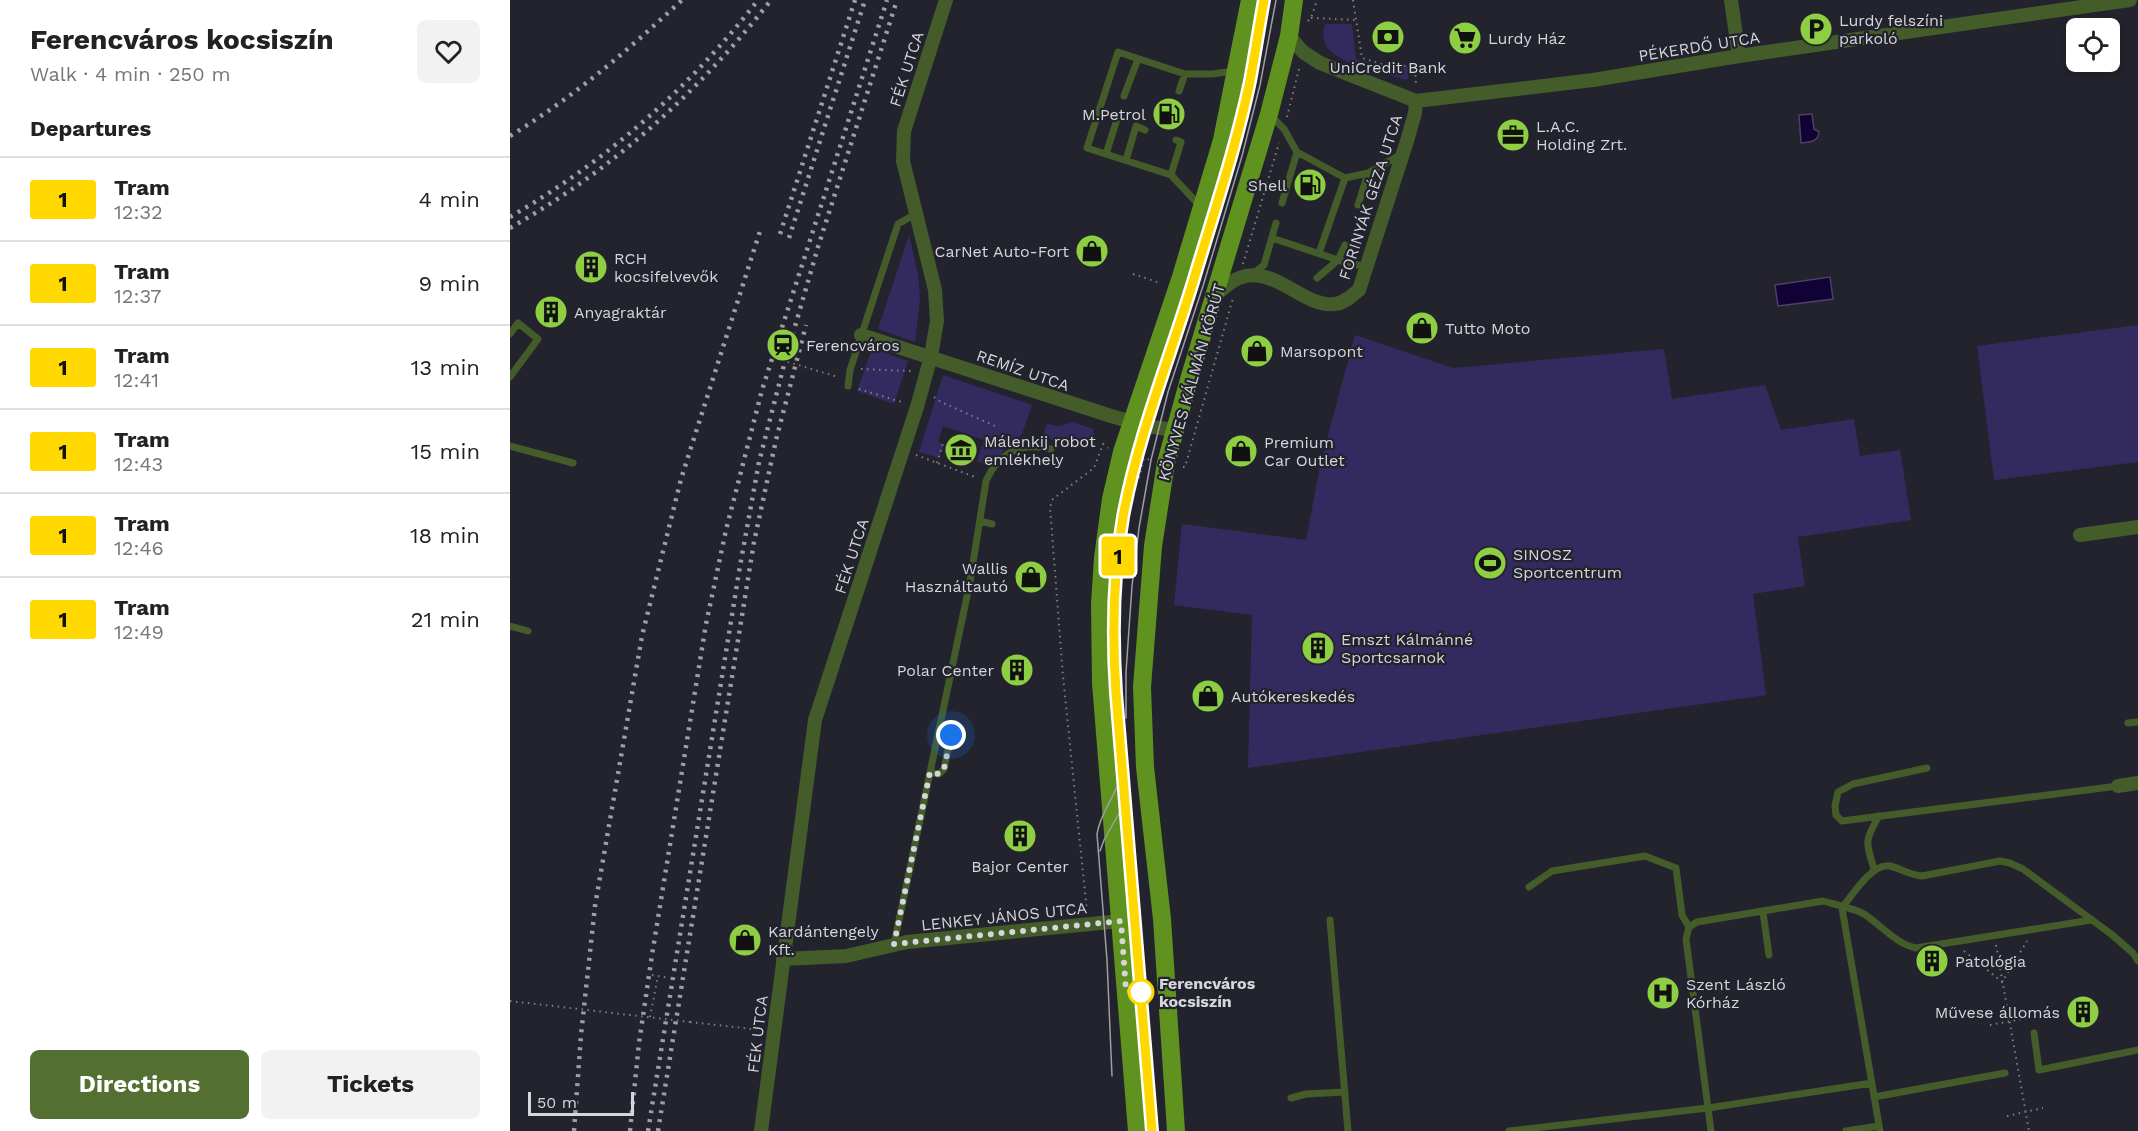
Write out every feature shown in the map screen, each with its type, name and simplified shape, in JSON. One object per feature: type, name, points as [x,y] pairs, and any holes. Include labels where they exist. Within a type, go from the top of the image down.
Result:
[{"type":"main road","points":[[1137,1131],[1101,683],[1100,604],[1103,558],[1111,499],[1122,452],[1222,140],[1250,0]]},
{"type":"main road","name":"KÖNYVES KÁLMÁN KÖRÚT","points":[[1176,1131],[1162,920],[1145,767],[1142,687],[1153,546],[1166,463],[1174,430],[1269,114],[1288,36],[1294,0]]},
{"type":"street","name":"FÉK UTCA","points":[[761,1131],[815,720],[903,451],[927,373],[938,321],[935,290],[903,161],[904,132],[946,0]]},
{"type":"street","points":[[1731,0],[1739,56]]},
{"type":"street","name":"PÉKERDŐ UTCA","points":[[1288,36],[1303,52],[1320,63],[1416,101],[1593,80],[1739,56],[2130,0]]},
{"type":"street","name":"FORINYÁK GÉZA UTCA","points":[[1245,277],[1266,277],[1320,303],[1336,304],[1359,290],[1415,113],[1416,101]]},
{"type":"street","points":[[1216,294],[1245,277]]},
{"type":"street","name":"REMÍZ UTCA","points":[[861,335],[1131,422],[1174,430]]},
{"type":"street","points":[[2080,536],[2138,527]]},
{"type":"street","points":[[2118,786],[2138,783]]},
{"type":"street","name":"LENKEY JÁNOS UTCA","points":[[783,959],[846,956],[894,944],[1121,921]]},
{"type":"lane","points":[[1202,208],[1171,175],[1087,148],[1118,52],[1185,74],[1236,71]]},
{"type":"lane","points":[[1124,96],[1138,59]]},
{"type":"lane","points":[[1179,91],[1185,74]]},
{"type":"lane","points":[[1106,154],[1119,112]]},
{"type":"lane","points":[[1269,114],[1284,129],[1297,152],[1345,178],[1368,174],[1402,153]]},
{"type":"lane","points":[[1126,160],[1136,126],[1145,130]]},
{"type":"lane","points":[[1171,175],[1181,142],[1176,140]]},
{"type":"lane","points":[[1282,203],[1297,152]]},
{"type":"lane","points":[[1358,205],[1368,174]]},
{"type":"lane","points":[[1319,252],[1345,178]]},
{"type":"lane","points":[[848,383],[849,370],[897,224],[916,213]]},
{"type":"lane","points":[[1245,277],[1264,265],[1276,223]]},
{"type":"lane","points":[[1272,238],[1366,267]]},
{"type":"lane","points":[[1317,278],[1338,260],[1345,245]]},
{"type":"lane","points":[[510,334],[518,323],[538,339],[510,377]]},
{"type":"lane","points":[[510,446],[573,463]]},
{"type":"lane","points":[[894,944],[970,582],[986,481],[992,470],[1009,453],[1030,446],[1051,449]]},
{"type":"lane","points":[[980,521],[992,524]]},
{"type":"lane","points":[[510,626],[528,631]]},
{"type":"lane","points":[[2128,723],[2138,722]]},
{"type":"lane","points":[[930,772],[939,774],[944,769],[951,735]]},
{"type":"lane","points":[[1927,768],[1853,784],[1838,792],[1836,814],[1842,821],[2118,786]]},
{"type":"lane","points":[[1874,870],[1867,835],[1880,816]]},
{"type":"lane","points":[[1528,887],[1552,871],[1645,856],[1676,868],[1682,915],[1689,927]]},
{"type":"lane","points":[[1846,1131],[1880,1128],[1842,908],[1874,870],[1888,866],[1922,876],[2000,861],[2010,863],[2023,869],[2133,953],[2138,961]]},
{"type":"lane","points":[[1711,1131],[1686,939],[1689,927],[1697,922],[1822,901],[1842,908],[1856,909],[1909,946],[1916,948],[2091,921]]},
{"type":"lane","points":[[1762,912],[1769,955]]},
{"type":"lane","points":[[1330,920],[1348,1131]]},
{"type":"lane","points":[[2034,1033],[2039,1070],[2138,1050]]},
{"type":"lane","points":[[1874,1097],[2005,1073]]},
{"type":"lane","points":[[1509,1131],[1708,1108],[1872,1083]]},
{"type":"lane","points":[[1291,1098],[1345,1092]]},
{"type":"path","points":[[1311,0],[1308,21],[1311,18],[1356,20]]},
{"type":"path","points":[[1311,18],[1317,0]]},
{"type":"path","points":[[1353,0],[1362,58],[1391,67],[1415,64],[1416,75]]},
{"type":"path","points":[[1088,924],[1063,676],[1050,507],[1053,499],[1094,468],[1103,444],[1109,449],[1185,467],[1245,277],[1303,52]]},
{"type":"path","points":[[1133,274],[1160,283]]},
{"type":"path","points":[[778,361],[778,358],[916,407]]},
{"type":"path","points":[[849,370],[890,369],[927,373]]},
{"type":"path","points":[[941,402],[995,426]]},
{"type":"path","points":[[937,463],[943,443]]},
{"type":"path","points":[[903,451],[986,481]]},
{"type":"path","points":[[1139,478],[1144,458]]},
{"type":"path","points":[[2002,982],[2030,937],[2028,930]]},
{"type":"path","points":[[1994,936],[2029,1131]]},
{"type":"path","points":[[1956,942],[2002,982]]},
{"type":"path","points":[[652,975],[669,978]]},
{"type":"path","points":[[650,1017],[658,976]]},
{"type":"path","points":[[510,1001],[773,1031]]},
{"type":"path","points":[[1990,1025],[2027,1018]]},
{"type":"path","points":[[2007,1116],[2043,1108]]},
{"type":"shaded area","points":[[1325,24],[1352,24],[1356,59],[1391,69],[1409,66],[1407,80],[1363,68],[1332,53],[1324,41]]},
{"type":"shaded area","points":[[1812,114],[1814,129],[1819,132],[1817,138],[1801,143],[1799,115]]},
{"type":"shaded area","points":[[909,235],[918,274],[920,299],[915,342],[878,329]]},
{"type":"shaded area","points":[[1830,277],[1833,299],[1778,306],[1775,285]]},
{"type":"shaded area","points":[[2138,325],[2138,462],[1994,480],[1977,346]]},
{"type":"shaded area","name":"SINOSZ Sportcentrum","points":[[1355,335],[1453,368],[1664,349],[1672,399],[1765,385],[1781,430],[1854,419],[1860,456],[1900,450],[1911,520],[1798,537],[1805,586],[1753,594],[1766,695],[1248,768],[1252,615],[1174,605],[1182,524],[1306,540],[1321,461]]},
{"type":"shaded area","points":[[872,348],[908,361],[894,404],[857,391]]},
{"type":"shaded area","points":[[943,375],[1032,405],[1022,434],[1005,448],[993,466],[977,461],[984,440],[943,426],[938,442],[944,444],[939,458],[919,452]]},
{"type":"shaded area","points":[[1073,422],[1093,429],[1094,436],[1090,444],[1080,442],[1073,448],[1043,436],[1047,424],[1059,426]]},
{"type":"tram line","points":[[1152,1131],[1116,693],[1114,610],[1118,554],[1127,499],[1139,448],[1193,282],[1238,131],[1250,81],[1264,0]]},
{"type":"tram line","name":"1","points":[[1152,1131],[1116,693],[1113,622],[1115,582],[1120,534],[1133,472],[1152,403],[1192,284],[1231,152],[1250,81],[1264,0]]},
{"type":"tram line","points":[[1126,718],[1126,672],[1132,586],[1151,460],[1168,392],[1242,156],[1260,85],[1276,0]]},
{"type":"tram line","points":[[1112,1076],[1107,960],[1097,834],[1101,819],[1121,776]]},
{"type":"tram line","points":[[1100,851],[1126,801]]},
{"type":"railway","points":[[510,136],[534,121],[599,72],[641,38],[682,0]]},
{"type":"railway","points":[[510,217],[580,172],[613,147],[675,93],[732,32],[758,0]]},
{"type":"railway","points":[[510,228],[584,181],[651,127],[714,67],[771,0]]},
{"type":"railway","points":[[780,234],[855,0]]},
{"type":"railway","points":[[789,238],[865,0]]},
{"type":"railway","points":[[630,1131],[639,1043],[652,955],[706,624],[726,530],[762,390],[887,0]]},
{"type":"railway","points":[[648,1131],[759,462],[818,247],[897,0]]},
{"type":"railway","points":[[574,1131],[581,1035],[595,906],[642,636],[681,479],[761,228]]},
{"type":"railway","points":[[658,1131],[754,542],[776,440],[806,325]]},
{"type":"place","name":"Lurdy felszíni parkoló","points":[[1816,29]]},
{"type":"place","name":"UniCredit Bank","points":[[1388,37]]},
{"type":"place","name":"Lurdy Ház","points":[[1465,38]]},
{"type":"place","name":"M.Petrol","points":[[1169,114]]},
{"type":"place","name":"L.A.C. Holding Zrt.","points":[[1513,135]]},
{"type":"place","name":"Shell","points":[[1310,185]]},
{"type":"place","name":"CarNet Auto-Fort","points":[[1092,251]]},
{"type":"place","name":"RCH kocsifelvevők","points":[[591,267]]},
{"type":"place","name":"Anyagraktár","points":[[551,312]]},
{"type":"place","name":"Tutto Moto","points":[[1422,328]]},
{"type":"place","name":"Ferencváros","points":[[783,345]]},
{"type":"place","name":"Marsopont","points":[[1257,351]]},
{"type":"place","name":"Málenkij robot emlékhely","points":[[961,450]]},
{"type":"place","name":"Premium Car Outlet","points":[[1241,451]]},
{"type":"place","name":"SINOSZ Sportcentrum","points":[[1490,563]]},
{"type":"place","name":"Wallis Használtautó","points":[[1031,577]]},
{"type":"place","name":"Emszt Kálmánné Sportcsarnok","points":[[1318,648]]},
{"type":"place","name":"Polar Center","points":[[1017,670]]},
{"type":"place","name":"Autókereskedés","points":[[1208,696]]},
{"type":"place","name":"Bajor Center","points":[[1020,836]]},
{"type":"place","name":"Kardántengely Kft.","points":[[745,940]]},
{"type":"place","name":"Patológia","points":[[1932,961]]},
{"type":"place","name":"Ferencváros kocsiszín","points":[[1141,992]]},
{"type":"place","name":"Szent László Kórház","points":[[1663,993]]},
{"type":"place","name":"Művese állomás","points":[[2083,1012]]},
{"type":"route","points":[[951,735],[944,769],[939,774],[930,772],[894,944],[1121,921],[1126,991],[1141,992]]}]
